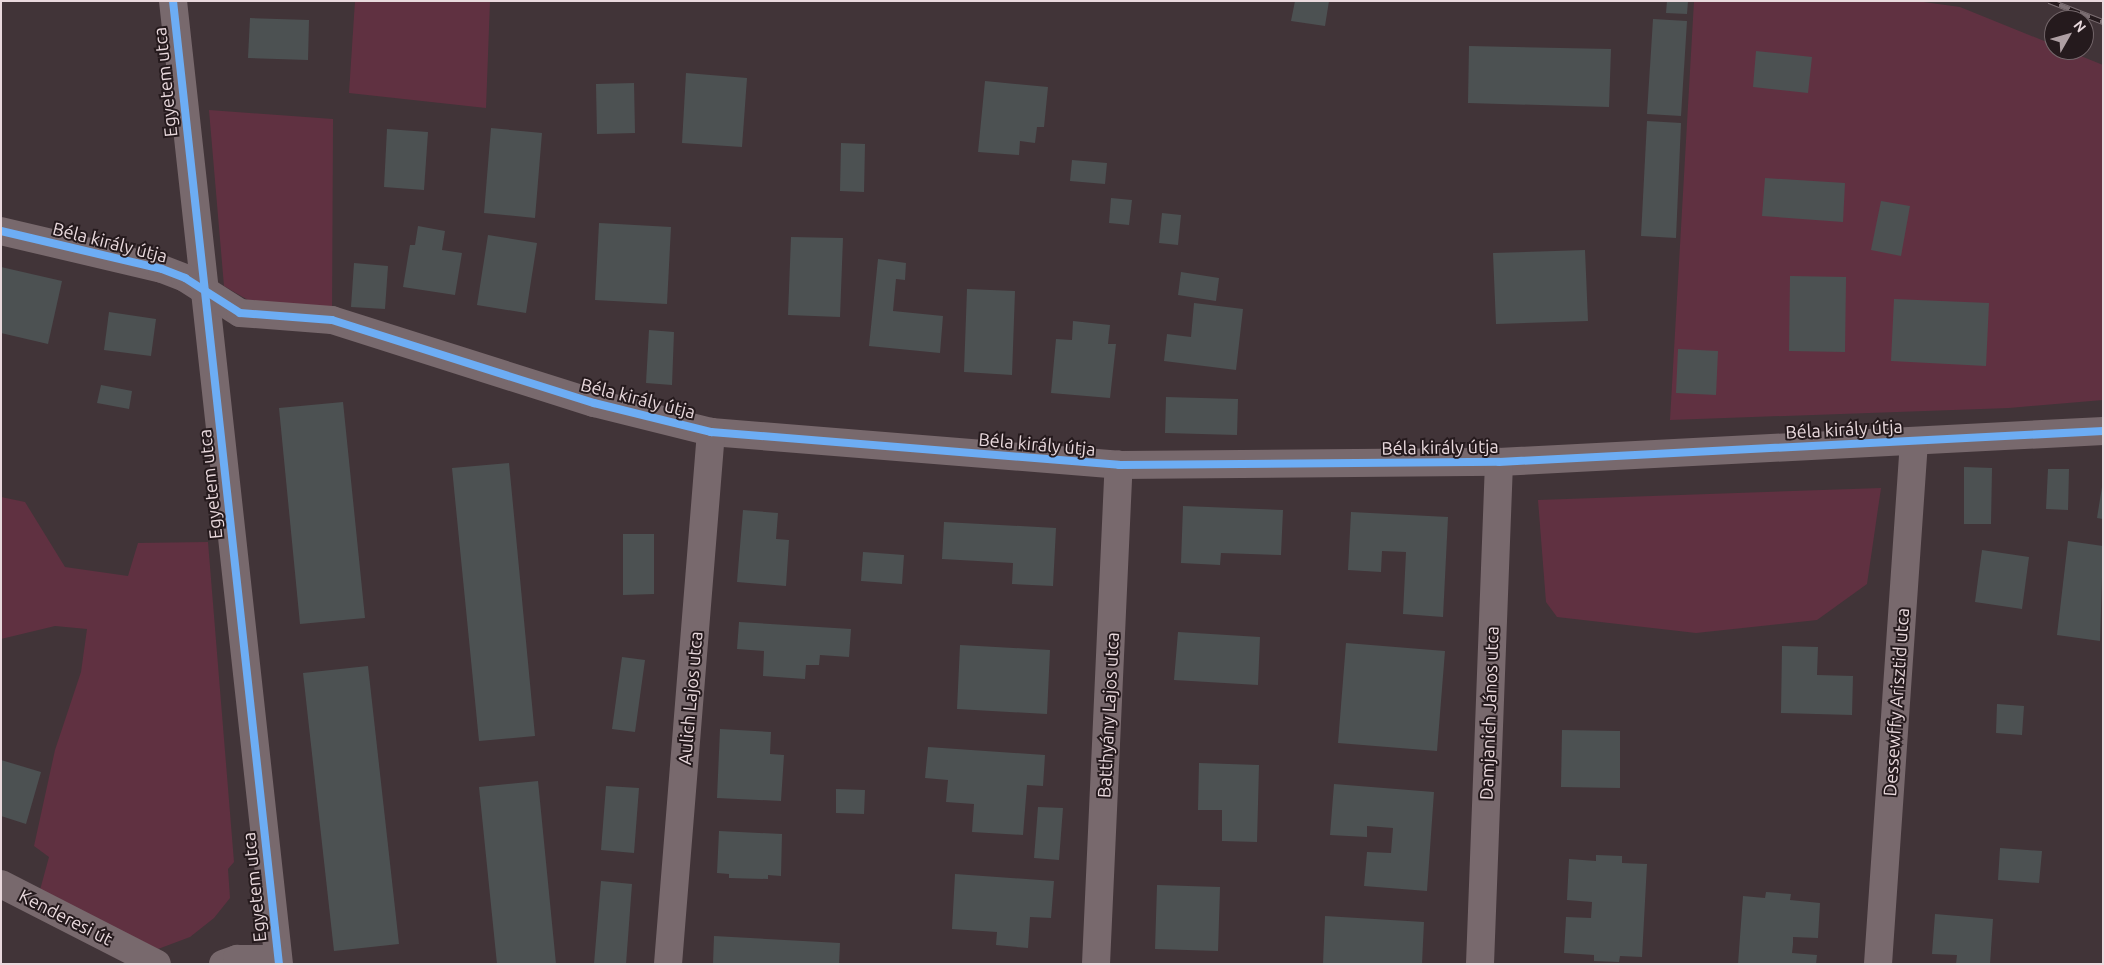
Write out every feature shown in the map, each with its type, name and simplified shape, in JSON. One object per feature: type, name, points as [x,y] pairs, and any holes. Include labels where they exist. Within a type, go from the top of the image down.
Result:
[{"type":"street","name":"Egyetem utca","points":[[173,1],[278,962]]},
{"type":"street","name":"Béla király útja","points":[[1,231],[162,269],[184,278],[240,313],[332,320],[594,404],[711,432],[1119,465],[1499,462],[2103,431]]},
{"type":"street","name":"Aulich Lajos utca","points":[[668,964],[711,432]]},
{"type":"street","name":"Dessewffy Arisztid utca","points":[[1878,964],[1914,441]]},
{"type":"street","name":"Damjanich János utca","points":[[1480,964],[1499,462]]},
{"type":"street","name":"Batthyány Lajos utca","points":[[1096,964],[1119,465]]},
{"type":"street","name":"Kenderesi út","points":[[1,884],[156,964]]},
{"type":"street","points":[[223,964],[237,959],[278,962]]},
{"type":"shaded area","points":[[355,1],[490,1],[486,108],[349,93]]},
{"type":"shaded area","points":[[1694,1],[1916,1],[1960,7],[2044,41],[2044,60],[2091,60],[2103,65],[2103,400],[2009,408],[1670,420]]},
{"type":"shaded area","points":[[209,110],[333,119],[332,320],[260,307],[224,286]]},
{"type":"shaded area","points":[[1881,488],[1867,584],[1817,620],[1696,633],[1557,617],[1546,602],[1538,500]]},
{"type":"shaded area","points":[[1,497],[25,502],[65,567],[128,576],[138,543],[208,542],[234,862],[228,869],[230,898],[214,918],[190,937],[158,949],[40,890],[49,857],[34,846],[55,750],[81,672],[87,629],[55,626],[1,639]]},
{"type":"building","points":[[1295,1],[1329,1],[1325,26],[1291,21]]},
{"type":"building","points":[[1667,1],[1688,1],[1687,14],[1666,13]]},
{"type":"building","points":[[250,18],[309,20],[308,60],[248,58]]},
{"type":"building","points":[[1653,19],[1687,21],[1681,116],[1647,114]]},
{"type":"building","points":[[1469,46],[1611,49],[1609,107],[1468,103]]},
{"type":"building","points":[[1756,51],[1812,57],[1808,93],[1753,87]]},
{"type":"building","points":[[686,73],[747,78],[742,147],[682,143]]},
{"type":"building","points":[[985,81],[1048,87],[1044,127],[1037,127],[1035,143],[1020,141],[1019,155],[978,152]]},
{"type":"building","points":[[634,83],[635,133],[597,134],[596,84]]},
{"type":"building","points":[[1647,121],[1681,123],[1676,238],[1641,236]]},
{"type":"building","points":[[491,128],[542,133],[535,218],[484,213]]},
{"type":"building","points":[[387,129],[428,132],[424,190],[384,187]]},
{"type":"building","points":[[841,143],[865,144],[864,192],[840,191]]},
{"type":"building","points":[[1072,160],[1107,163],[1105,184],[1070,181]]},
{"type":"building","points":[[1765,178],[1845,183],[1843,222],[1762,216]]},
{"type":"building","points":[[1111,198],[1132,200],[1129,225],[1109,223]]},
{"type":"building","points":[[1881,201],[1910,206],[1901,256],[1871,250]]},
{"type":"building","points":[[1162,213],[1181,215],[1178,245],[1159,243]]},
{"type":"building","points":[[599,223],[671,227],[667,304],[595,300]]},
{"type":"building","points":[[418,226],[445,231],[442,250],[462,253],[455,295],[403,287],[410,245],[415,245]]},
{"type":"building","points":[[488,235],[537,243],[526,313],[477,305]]},
{"type":"building","points":[[791,237],[843,238],[840,317],[788,315]]},
{"type":"building","points":[[1585,250],[1588,321],[1496,324],[1493,253]]},
{"type":"building","points":[[878,259],[906,263],[905,280],[896,279],[893,311],[943,316],[940,353],[869,346]]},
{"type":"building","points":[[354,263],[388,266],[385,309],[351,307]]},
{"type":"building","points":[[1,267],[62,281],[48,344],[1,333]]},
{"type":"building","points":[[1181,272],[1219,278],[1216,301],[1178,295]]},
{"type":"building","points":[[1790,276],[1846,277],[1845,352],[1789,351]]},
{"type":"building","points":[[967,289],[1015,291],[1012,375],[964,372]]},
{"type":"building","points":[[1894,299],[1989,303],[1986,366],[1891,361]]},
{"type":"building","points":[[1194,303],[1243,309],[1236,370],[1164,361],[1167,334],[1191,337]]},
{"type":"building","points":[[109,312],[156,319],[151,356],[104,350]]},
{"type":"building","points":[[1073,321],[1110,325],[1108,344],[1116,344],[1110,398],[1051,393],[1056,339],[1072,340]]},
{"type":"building","points":[[649,330],[674,332],[672,385],[646,383]]},
{"type":"building","points":[[1678,349],[1718,351],[1716,395],[1676,393]]},
{"type":"building","points":[[101,385],[132,391],[129,409],[97,403]]},
{"type":"building","points":[[1166,397],[1238,399],[1237,435],[1165,433]]},
{"type":"building","points":[[343,402],[365,618],[300,624],[279,408]]},
{"type":"building","points":[[509,463],[535,736],[479,741],[452,468]]},
{"type":"building","points":[[1964,467],[1992,468],[1991,524],[1964,524]]},
{"type":"building","points":[[2048,469],[2069,469],[2068,510],[2046,509]]},
{"type":"building","points":[[2103,487],[2103,519],[2097,518]]},
{"type":"building","points":[[1183,506],[1283,510],[1281,555],[1221,553],[1220,565],[1181,563]]},
{"type":"building","points":[[743,510],[778,513],[776,539],[789,540],[786,586],[737,582]]},
{"type":"building","points":[[1351,512],[1448,517],[1443,617],[1403,614],[1406,552],[1382,551],[1381,572],[1348,570]]},
{"type":"building","points":[[944,522],[1056,528],[1053,586],[1012,584],[1013,563],[942,559]]},
{"type":"building","points":[[623,534],[654,534],[654,594],[623,595]]},
{"type":"building","points":[[2068,541],[2103,546],[2100,641],[2057,635]]},
{"type":"building","points":[[1982,550],[2029,557],[2022,609],[1975,602]]},
{"type":"building","points":[[863,552],[904,555],[902,584],[861,581]]},
{"type":"building","points":[[739,622],[851,629],[849,657],[820,655],[819,665],[806,665],[805,679],[763,676],[764,651],[737,649]]},
{"type":"building","points":[[1178,632],[1260,637],[1258,685],[1174,680]]},
{"type":"building","points":[[1346,643],[1445,651],[1437,751],[1338,743]]},
{"type":"building","points":[[960,645],[1050,650],[1047,714],[957,709]]},
{"type":"building","points":[[1782,646],[1818,647],[1817,675],[1853,676],[1852,715],[1781,713]]},
{"type":"building","points":[[622,657],[645,660],[635,732],[612,729]]},
{"type":"building","points":[[368,666],[399,944],[334,951],[303,673]]},
{"type":"building","points":[[1997,704],[2024,706],[2022,735],[1996,733]]},
{"type":"building","points":[[720,729],[771,732],[770,754],[784,755],[781,801],[717,798]]},
{"type":"building","points":[[1562,730],[1620,731],[1620,788],[1561,787]]},
{"type":"building","points":[[928,747],[1045,755],[1043,786],[1027,785],[1023,835],[972,832],[974,804],[946,802],[948,780],[925,778]]},
{"type":"building","points":[[1,760],[41,772],[26,824],[1,816]]},
{"type":"building","points":[[1199,763],[1259,765],[1257,842],[1222,841],[1222,810],[1198,810]]},
{"type":"building","points":[[538,781],[556,964],[497,964],[479,787]]},
{"type":"building","points":[[1334,784],[1434,792],[1427,891],[1364,886],[1367,852],[1391,853],[1393,828],[1367,826],[1367,837],[1330,835]]},
{"type":"building","points":[[606,786],[639,788],[634,853],[601,850]]},
{"type":"building","points":[[836,789],[865,790],[864,814],[836,813]]},
{"type":"building","points":[[1038,807],[1063,808],[1059,860],[1034,858]]},
{"type":"building","points":[[719,831],[782,834],[781,876],[768,875],[768,879],[729,878],[729,874],[717,873]]},
{"type":"building","points":[[2000,848],[2042,851],[2039,883],[1998,880]]},
{"type":"building","points":[[1596,855],[1622,856],[1622,863],[1647,864],[1642,957],[1620,956],[1619,962],[1594,961],[1594,955],[1564,953],[1566,917],[1591,918],[1592,902],[1567,900],[1569,859],[1596,861]]},
{"type":"building","points":[[955,874],[1054,881],[1051,918],[1030,917],[1028,948],[996,945],[997,932],[952,929]]},
{"type":"building","points":[[601,881],[632,884],[626,964],[594,964]]},
{"type":"building","points":[[1157,885],[1220,887],[1218,951],[1155,949]]},
{"type":"building","points":[[1766,892],[1791,894],[1790,900],[1820,903],[1818,938],[1793,937],[1792,953],[1817,955],[1816,964],[1738,964],[1743,896],[1765,898]]},
{"type":"building","points":[[1935,914],[1993,919],[1990,964],[1956,964],[1957,955],[1932,954]]},
{"type":"building","points":[[1325,916],[1424,922],[1422,964],[1323,964]]},
{"type":"building","points":[[714,936],[840,943],[839,964],[713,964]]},
{"type":"railway","points":[[2049,1],[2103,22]]},
{"type":"cycle path","points":[[173,1],[279,964]]},
{"type":"cycle path","points":[[1,231],[162,269],[185,278],[240,313],[332,320],[594,403],[711,432],[1119,465],[1499,462],[2103,431]]}]
